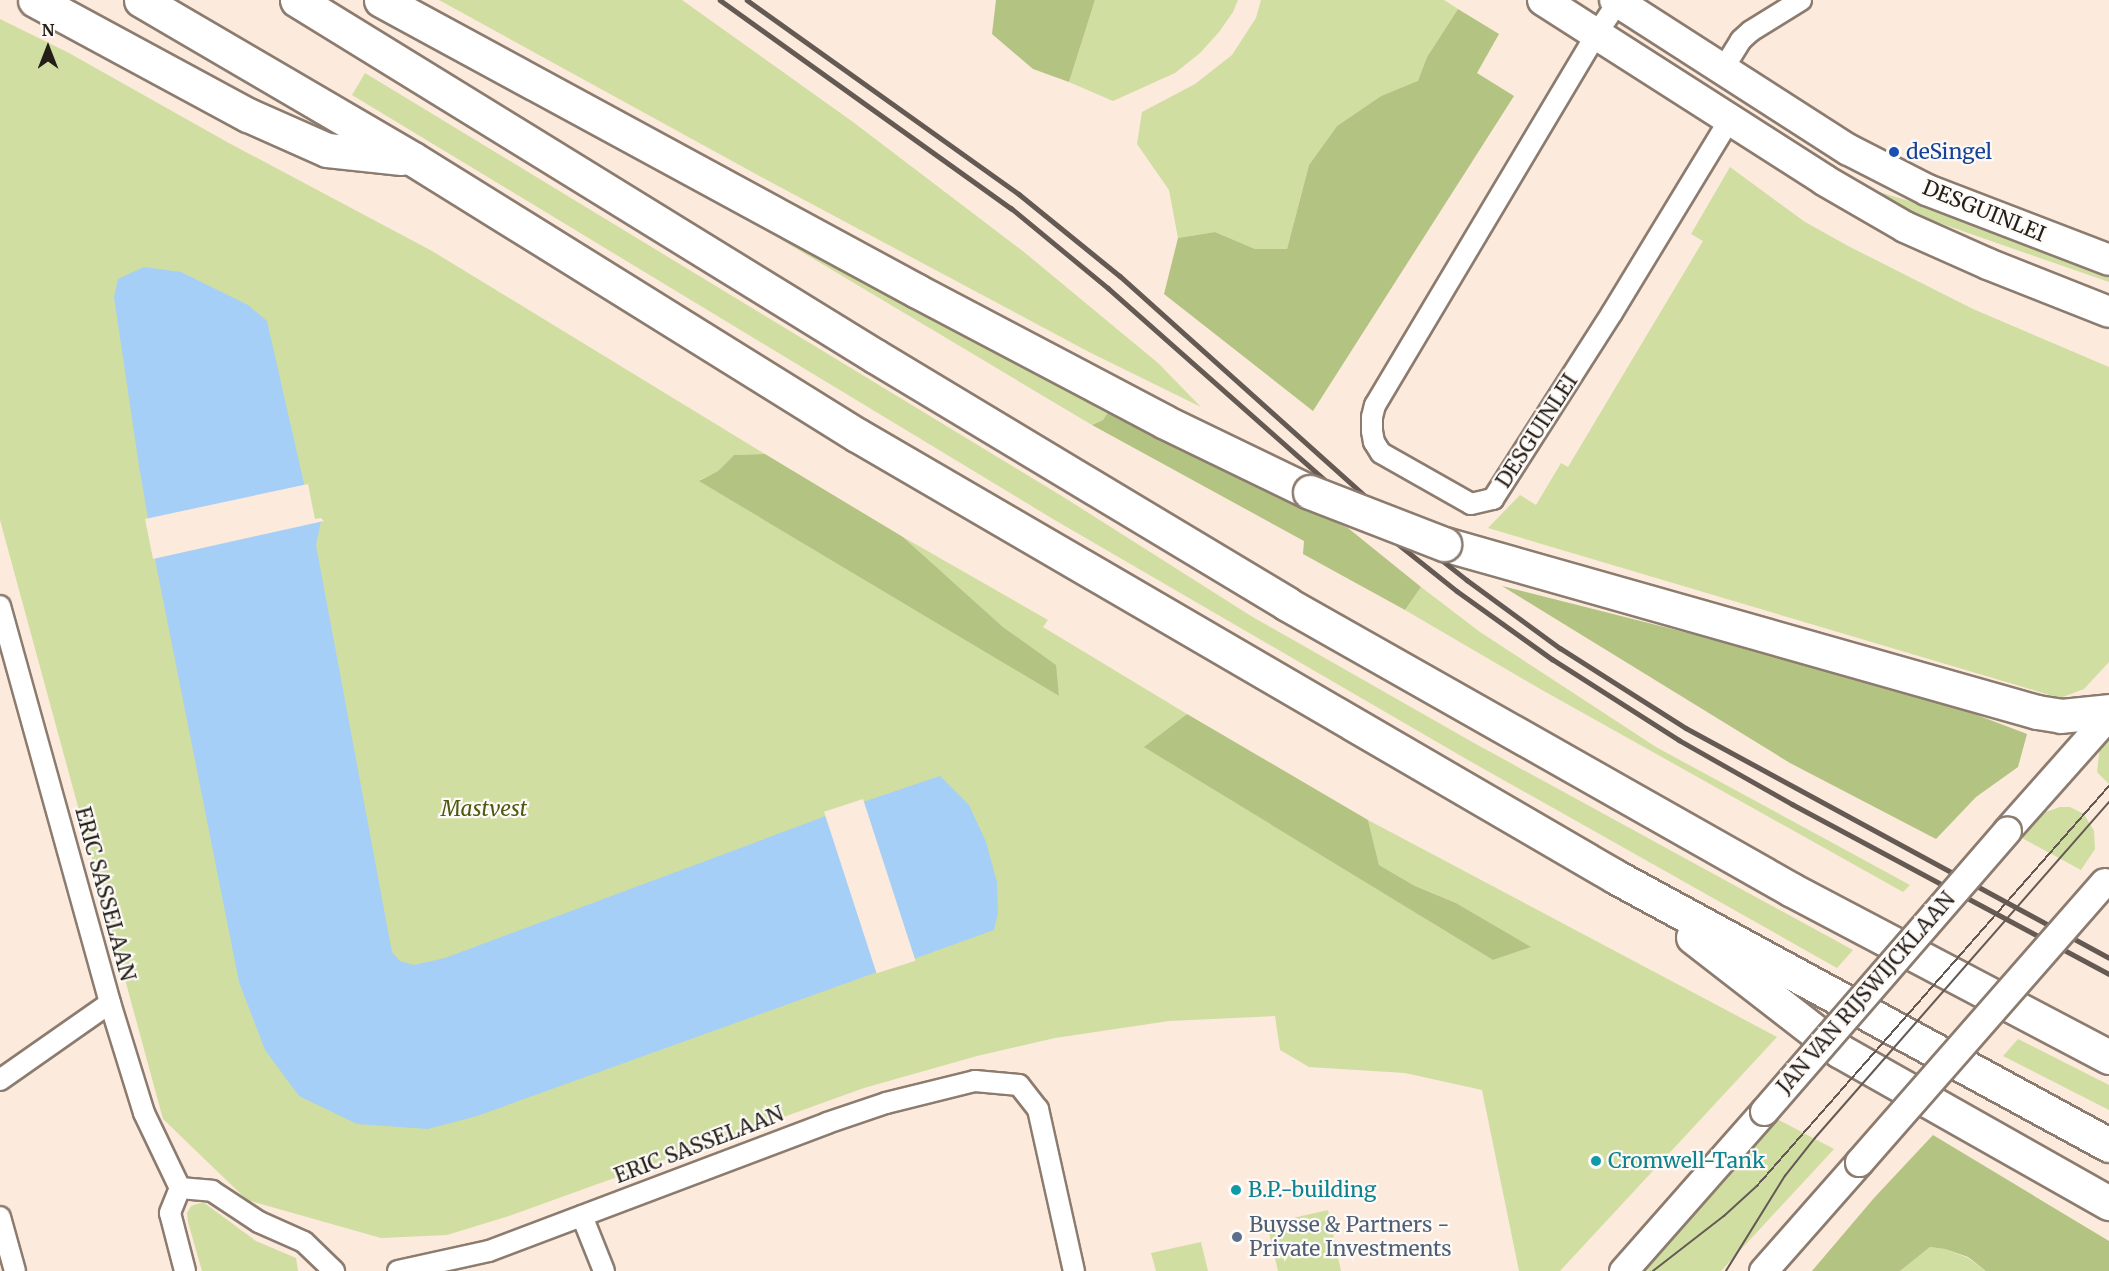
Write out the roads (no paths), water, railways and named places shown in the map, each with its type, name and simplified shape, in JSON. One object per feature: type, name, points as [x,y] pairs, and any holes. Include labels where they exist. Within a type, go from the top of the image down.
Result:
[{"type":"highway","points":[[35,0],[248,115],[327,150],[413,159]]},
{"type":"highway","points":[[141,0],[413,159],[857,435],[1616,878],[2109,1145]]},
{"type":"highway","points":[[297,0],[875,356],[1287,604],[1782,884],[2109,1057]]},
{"type":"highway","points":[[381,0],[938,302],[1165,422],[1310,492],[1444,544],[2037,712],[2061,716],[2109,713]]},
{"type":"highway","points":[[1616,878],[1840,1051],[2109,1203]]},
{"type":"main road","points":[[1544,0],[1824,180],[1905,227],[2109,312]]},
{"type":"main road","name":"DESGUINLEI","points":[[1617,1],[1849,150],[1927,190],[2109,260]]},
{"type":"main road","name":"JAN VAN RIJSWIJCKLAAN","points":[[1623,1271],[2109,713]]},
{"type":"main road","points":[[1763,1271],[2106,879]]},
{"type":"street","points":[[1723,69],[1741,40],[1751,31],[1801,0]]},
{"type":"street","name":"DESGUINLEI","points":[[1617,1],[1375,405],[1372,431],[1374,442],[1381,453],[1471,504],[1493,500],[1612,313],[1730,119]]},
{"type":"street","name":"ERIC SASSELAAN","points":[[0,606],[110,1003],[144,1113],[180,1188]]},
{"type":"street","points":[[0,1080],[110,1003]]},
{"type":"street","name":"ERIC SASSELAAN","points":[[398,1271],[489,1251],[827,1123],[886,1103],[975,1081],[1019,1085],[1038,1109],[1074,1271]]},
{"type":"street","points":[[185,1271],[170,1214],[180,1188],[212,1191],[259,1222],[304,1242],[334,1271]]},
{"type":"street","points":[[582,1215],[604,1271]]},
{"type":"street","points":[[0,1217],[15,1271]]},
{"type":"water","points":[[144,267],[181,272],[248,305],[267,321],[313,523],[321,521],[316,545],[392,952],[400,961],[414,965],[445,958],[869,800],[940,776],[969,805],[986,842],[997,882],[998,913],[994,930],[477,1116],[428,1129],[357,1124],[299,1096],[265,1050],[239,982],[155,559],[114,297],[118,279]]},
{"type":"tram line","points":[[1653,1271],[1724,1216],[1757,1186],[2109,786]]},
{"type":"tram line","points":[[1726,1271],[1785,1176],[1815,1138],[2109,802]]},
{"type":"railway","points":[[720,0],[1011,208],[1108,288],[1392,539],[1457,591],[1552,659],[1679,740],[1792,804],[2109,974]]},
{"type":"railway","points":[[747,0],[1019,194],[1120,276],[1399,526],[1467,580],[1560,648],[1686,728],[2109,958]]},
{"type":"place","name":"deSingel","points":[[1894,152]]},
{"type":"place","name":"Cromwell-Tank","points":[[1596,1161]]},
{"type":"place","name":"B.P.-building","points":[[1236,1190]]},
{"type":"place","name":"Buysse & Partners - Private Investments","points":[[1237,1237]]},
{"type":"park label","name":"Mastvest","points":[[484,809]]}]
